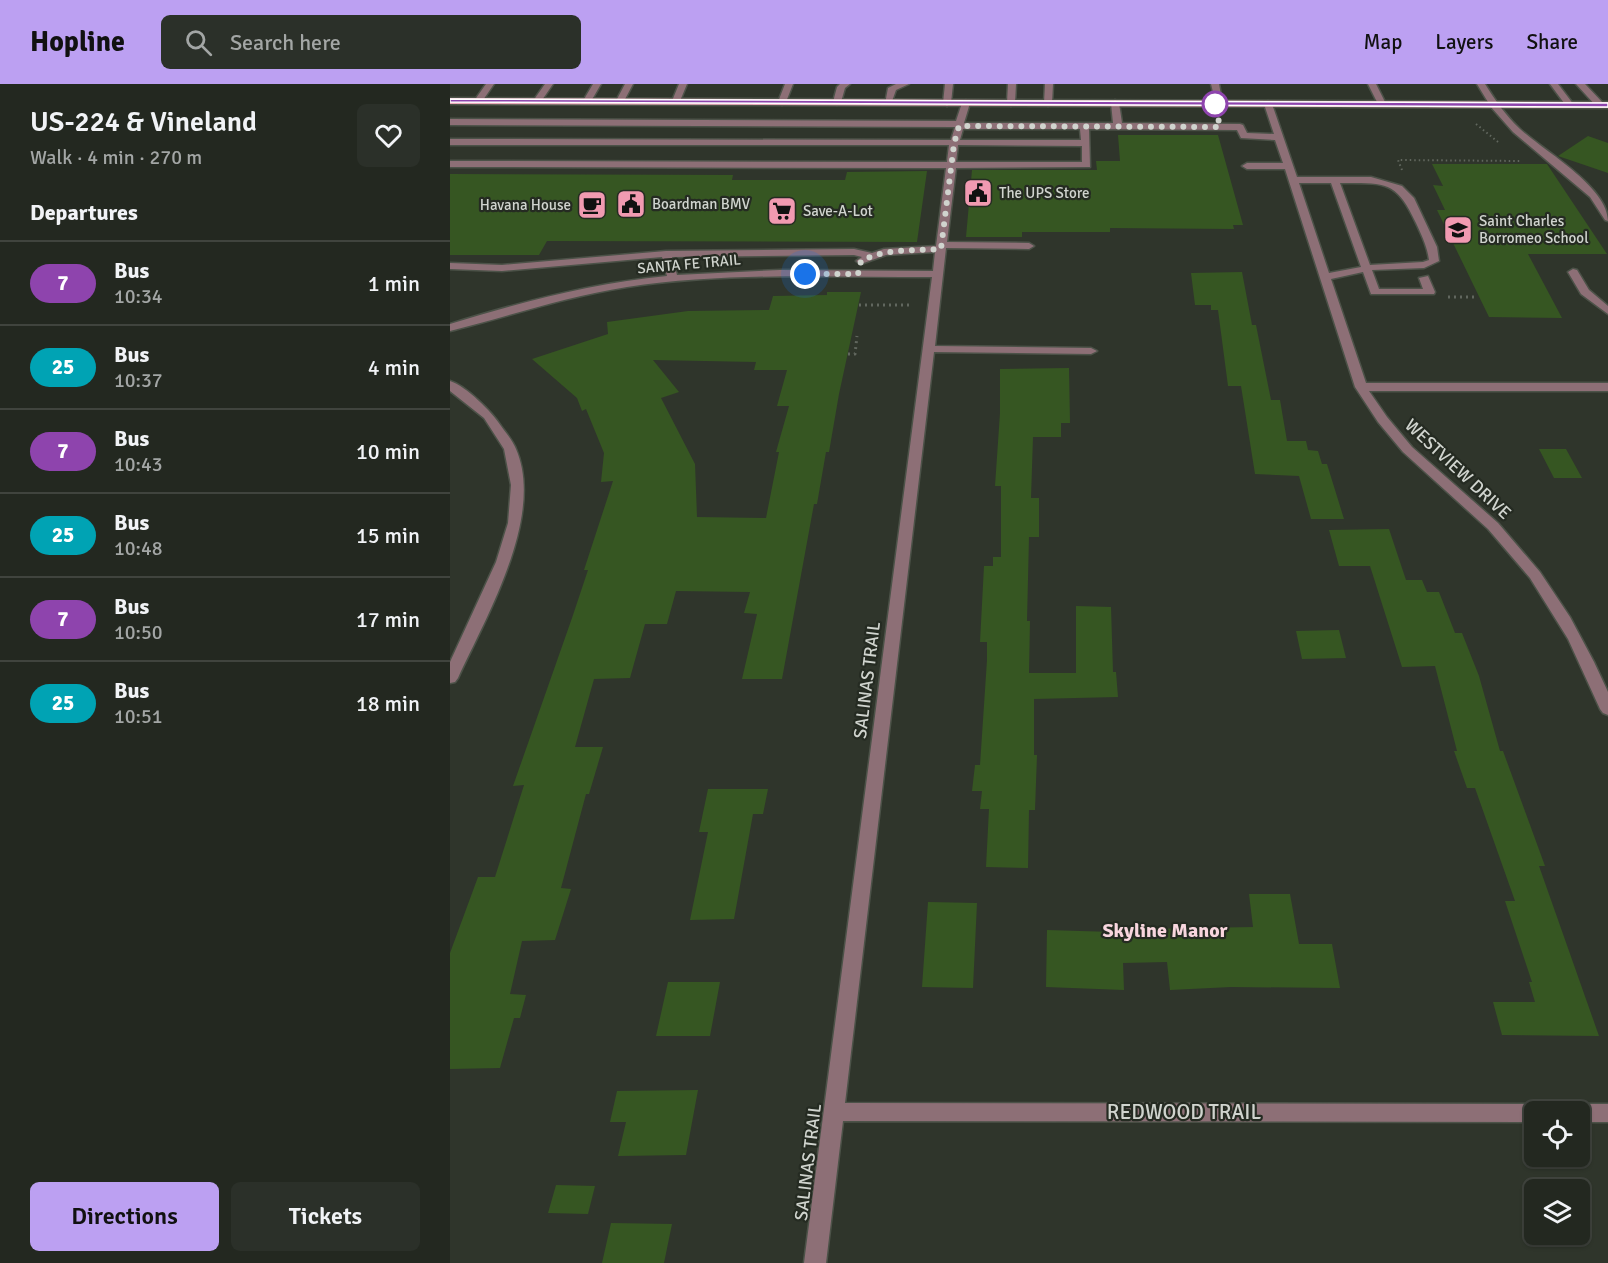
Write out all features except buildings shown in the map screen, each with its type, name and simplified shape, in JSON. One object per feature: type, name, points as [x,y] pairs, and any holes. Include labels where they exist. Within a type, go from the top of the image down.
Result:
[{"type":"main road","points":[[450,101],[1604,105]]},
{"type":"street","points":[[478,101],[490,84]]},
{"type":"street","points":[[587,101],[597,84]]},
{"type":"street","points":[[620,101],[629,84]]},
{"type":"street","points":[[676,101],[683,84]]},
{"type":"street","points":[[782,102],[789,84]]},
{"type":"street","points":[[837,102],[841,87],[846,84]]},
{"type":"street","points":[[888,102],[892,88],[905,84]]},
{"type":"street","points":[[946,102],[949,84]]},
{"type":"street","points":[[1011,84],[1011,103]]},
{"type":"street","points":[[1048,103],[1049,84]]},
{"type":"street","points":[[1215,84],[1220,104]]},
{"type":"street","points":[[1372,84],[1382,104]]},
{"type":"street","points":[[1481,84],[1494,105],[1516,130],[1594,195],[1608,218]]},
{"type":"street","points":[[1554,84],[1570,105]]},
{"type":"street","points":[[1580,84],[1604,105]]},
{"type":"street","points":[[537,101],[549,85]]},
{"type":"street","name":"SALINAS TRAIL","points":[[815,1263],[951,165],[954,144],[966,103]]},
{"type":"street","points":[[1115,103],[1118,126]]},
{"type":"street","name":"WESTVIEW DRIVE","points":[[1268,104],[1361,387],[1399,441],[1493,526],[1530,567],[1556,603],[1600,674],[1608,710]]},
{"type":"street","points":[[450,122],[1240,127],[1244,136],[1279,137]]},
{"type":"street","points":[[450,164],[1087,165],[1084,126]]},
{"type":"street","points":[[450,142],[1086,143]]},
{"type":"street","points":[[1247,166],[1288,166]]},
{"type":"street","points":[[1334,179],[1375,292],[1430,292],[1424,278]]},
{"type":"street","points":[[1292,180],[1371,180],[1399,188],[1409,198],[1432,247],[1434,261],[1424,265],[1378,266],[1324,277]]},
{"type":"street","points":[[1594,195],[1608,195]]},
{"type":"street","points":[[858,274],[861,261],[884,252],[941,247],[1029,246]]},
{"type":"street","points":[[450,266],[502,268],[666,254],[854,252],[870,256]]},
{"type":"street","points":[[666,254],[674,279]]},
{"type":"street","points":[[1573,272],[1585,292],[1608,311]]},
{"type":"street","name":"SANTA FE TRAIL","points":[[450,328],[567,295],[674,279],[740,274],[937,274]]},
{"type":"street","points":[[928,350],[1091,351]]},
{"type":"street","points":[[450,385],[485,411],[502,431],[513,453],[518,497],[513,535],[501,569],[450,678]]},
{"type":"street","points":[[1361,387],[1608,387]]},
{"type":"street","name":"REDWOOD TRAIL","points":[[834,1112],[1524,1113]]},
{"type":"street","points":[[1590,1113],[1608,1113]]},
{"type":"path","points":[[1405,176],[1398,160],[1554,161]]},
{"type":"path","points":[[859,305],[910,305]]},
{"type":"path","points":[[848,354],[855,354],[857,336]]},
{"type":"bus line","name":"7","points":[[450,101],[1608,105]]},
{"type":"place","name":"The UPS Store","points":[[978,193]]},
{"type":"place","name":"Boardman BMV","points":[[631,204]]},
{"type":"place","name":"Havana House","points":[[592,205]]},
{"type":"place","name":"Save-A-Lot","points":[[782,211]]},
{"type":"place","name":"Saint Charles Borromeo School","points":[[1458,230]]},
{"type":"district","name":"Skyline Manor","points":[[1165,930]]},
{"type":"route","points":[[805,274],[858,274],[861,261],[870,256],[884,252],[941,249],[954,144],[959,126],[1220,127],[1215,104]]}]
